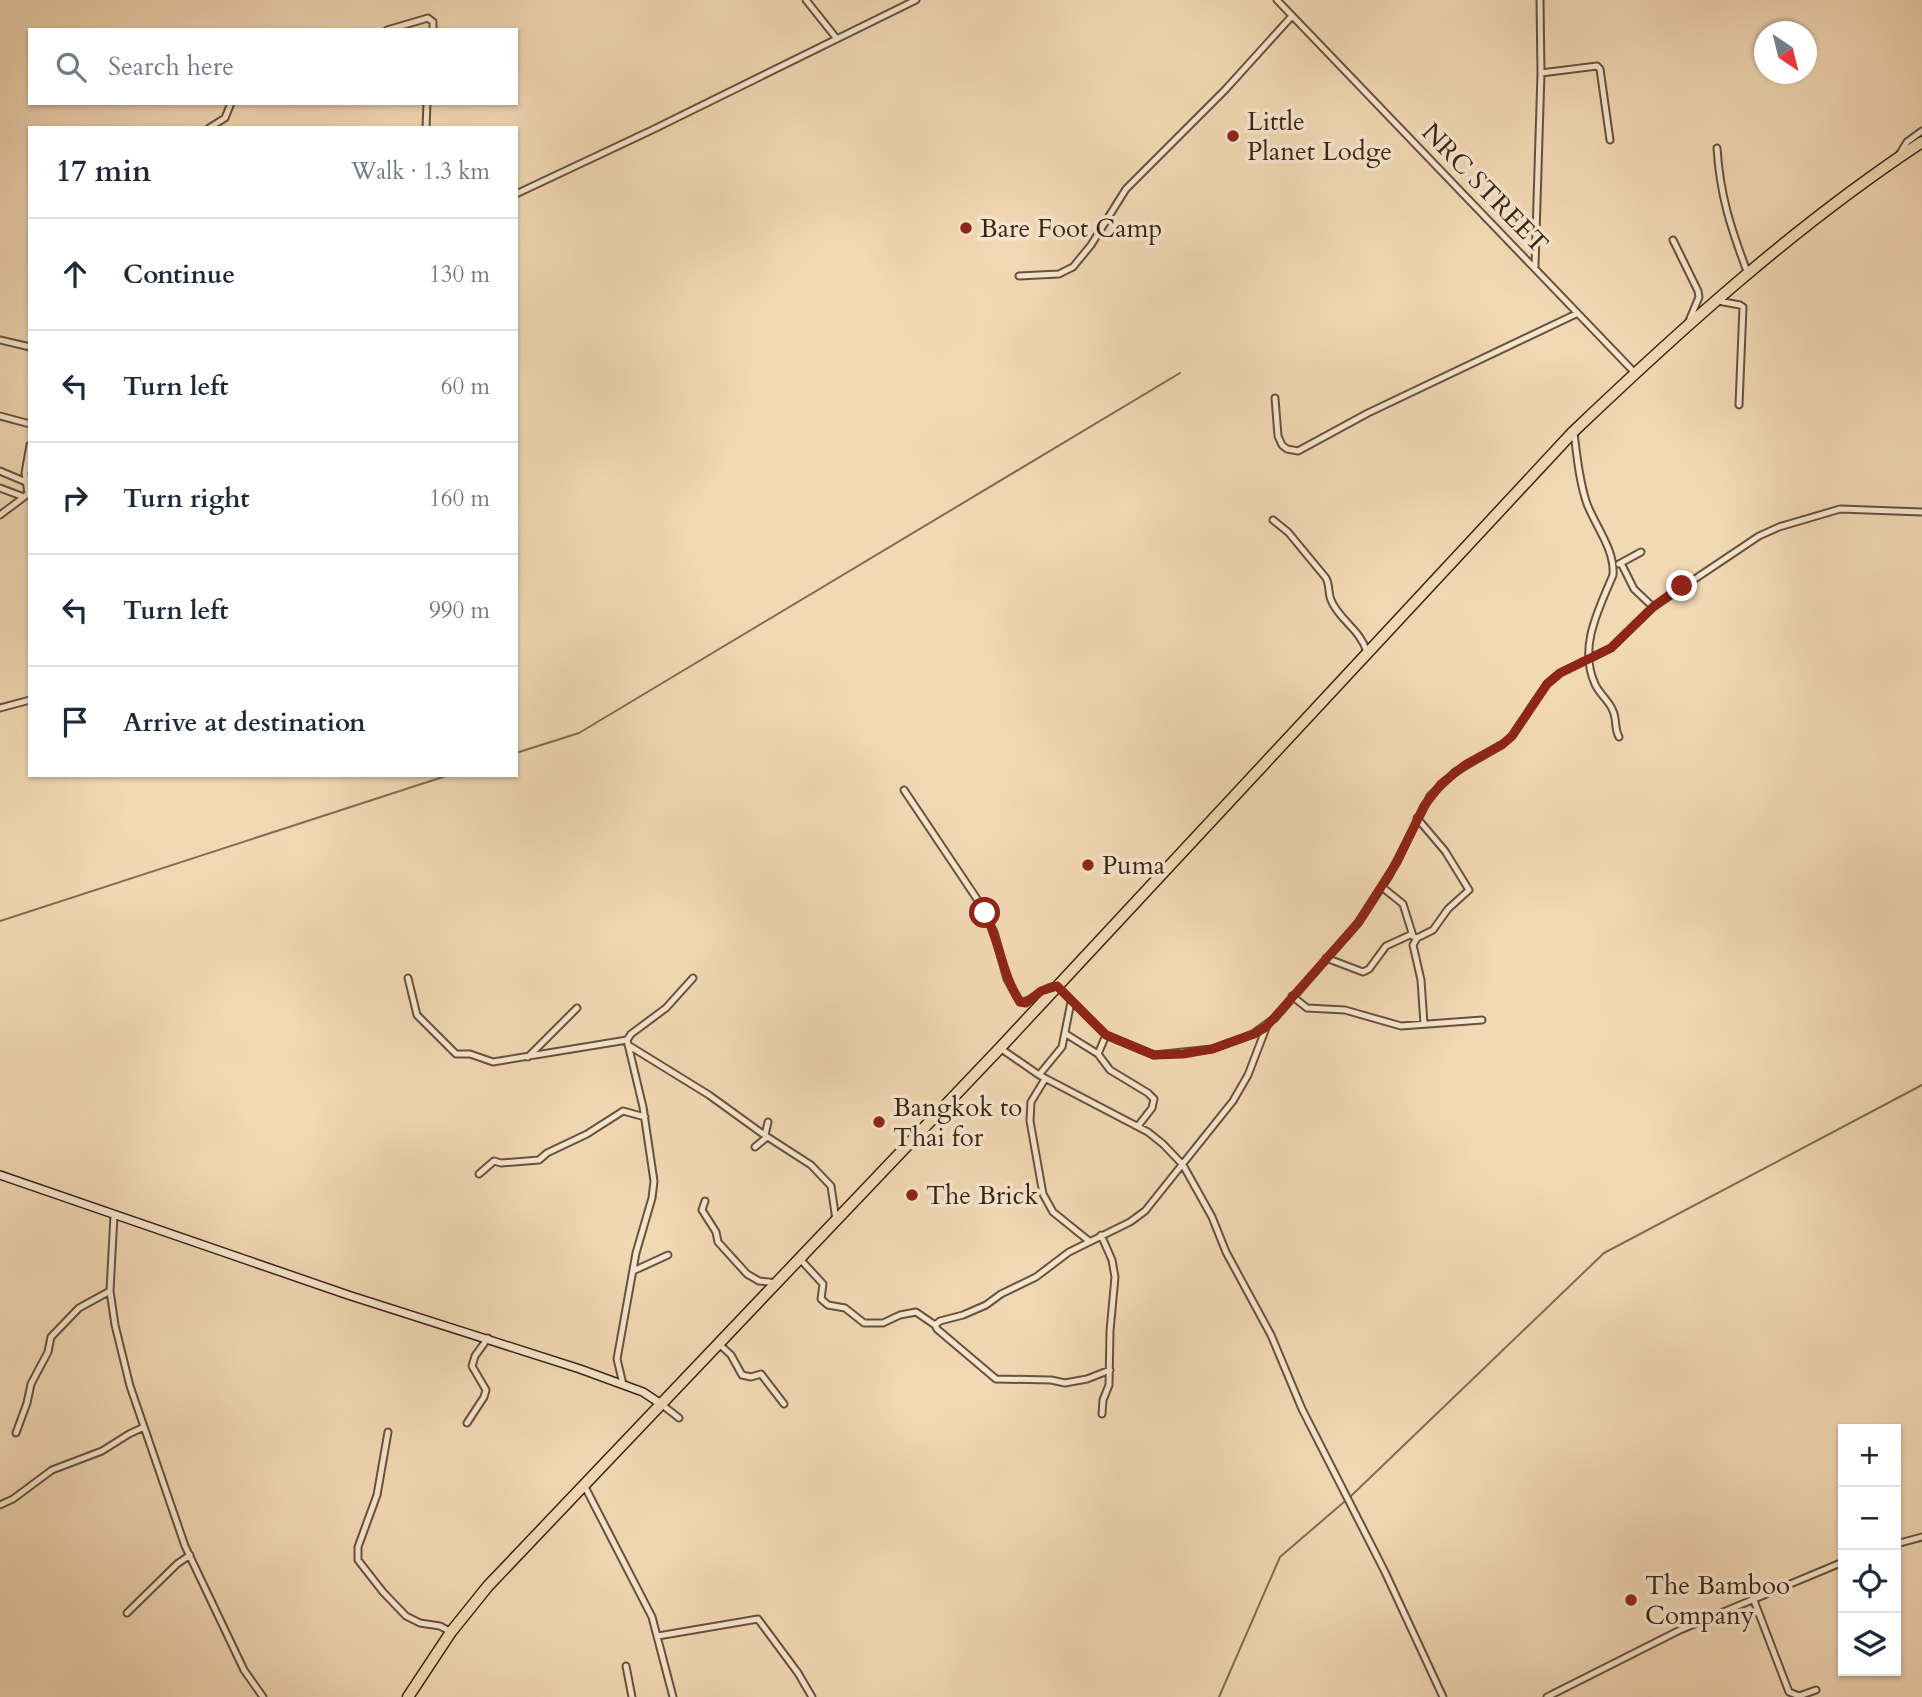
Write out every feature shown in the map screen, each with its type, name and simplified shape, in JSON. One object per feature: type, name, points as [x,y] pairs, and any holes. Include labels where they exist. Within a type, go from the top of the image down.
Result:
[{"type":"highway","points":[[408,1697],[451,1632],[488,1586],[1000,1048],[1573,432],[1635,373],[1748,274],[1922,142]]},
{"type":"street","points":[[806,0],[837,39]]},
{"type":"street","points":[[518,193],[916,0]]},
{"type":"street","name":"NRC STREET","points":[[1277,0],[1635,373]]},
{"type":"street","points":[[1535,267],[1541,73],[1540,0]]},
{"type":"street","points":[[1019,276],[1059,274],[1073,267],[1091,245],[1126,189],[1225,90],[1292,16]]},
{"type":"street","points":[[394,28],[428,18],[433,22],[433,28]]},
{"type":"street","points":[[1541,73],[1597,66],[1600,69],[1610,140]]},
{"type":"street","points":[[212,126],[225,118],[230,105]]},
{"type":"street","points":[[426,126],[427,105]]},
{"type":"street","points":[[1898,158],[1907,142],[1922,131]]},
{"type":"street","points":[[1717,148],[1719,185],[1748,274]]},
{"type":"street","points":[[1673,240],[1699,291],[1687,328]]},
{"type":"street","points":[[1718,301],[1742,307],[1740,405]]},
{"type":"street","points":[[1275,398],[1279,440],[1287,449],[1298,451],[1368,413],[1576,314]]},
{"type":"street","points":[[0,340],[28,347]]},
{"type":"street","points":[[0,416],[28,423]]},
{"type":"street","points":[[1573,432],[1587,502],[1613,566],[1613,575],[1590,633],[1590,657],[1595,686],[1612,709],[1619,737]]},
{"type":"street","points":[[27,494],[25,461],[28,451]]},
{"type":"street","points":[[0,471],[26,482]]},
{"type":"street","points":[[0,488],[27,494]]},
{"type":"street","points":[[0,515],[27,494]]},
{"type":"street","points":[[935,1325],[986,1305],[1001,1294],[1036,1277],[1069,1252],[1130,1222],[1145,1211],[1218,1121],[1243,1085],[1266,1027],[1358,923],[1397,862],[1424,806],[1441,784],[1465,765],[1512,736],[1547,684],[1560,673],[1611,648],[1653,607],[1750,542],[1779,527],[1840,509],[1922,512]]},
{"type":"street","points":[[1273,520],[1288,532],[1326,578],[1331,601],[1362,638],[1367,652]]},
{"type":"street","points":[[1613,566],[1641,552]]},
{"type":"street","points":[[1620,563],[1634,589],[1653,607]]},
{"type":"street","points":[[0,708],[28,700]]},
{"type":"street","points":[[904,790],[977,899],[994,932],[1007,979],[1020,1002],[1026,1003],[1041,991],[1057,986],[1106,1035],[1162,1056],[1212,1049],[1266,1027]]},
{"type":"street","points":[[1326,958],[1363,972],[1369,969],[1387,946],[1433,930],[1448,909],[1469,890],[1445,851],[1417,818]]},
{"type":"street","points":[[1382,887],[1403,904],[1415,937],[1413,949],[1421,980],[1424,1024]]},
{"type":"street","points":[[408,978],[417,1015],[456,1054],[470,1054],[493,1062],[600,1043],[628,1043],[811,1165],[831,1186],[836,1220]]},
{"type":"street","points":[[623,1384],[617,1359],[633,1271],[654,1181],[645,1117],[628,1043],[631,1034],[666,1008],[693,978]]},
{"type":"street","points":[[1292,996],[1307,1008],[1345,1010],[1391,1025],[1482,1020]]},
{"type":"street","points":[[1071,1002],[1062,1047],[1042,1077],[1031,1101],[1030,1121],[1043,1194],[1053,1212],[1089,1241]]},
{"type":"street","points":[[528,1057],[577,1008]]},
{"type":"street","points":[[1066,1034],[1098,1054],[1110,1070],[1154,1099],[1152,1108],[1138,1126]]},
{"type":"street","points":[[1098,1054],[1106,1035]]},
{"type":"street","points":[[1000,1048],[1042,1077],[1156,1137],[1183,1165],[1271,1335],[1302,1409],[1385,1572],[1443,1697]]},
{"type":"street","points":[[479,1174],[494,1161],[501,1163],[539,1160],[623,1111],[645,1117]]},
{"type":"street","points":[[755,1147],[766,1136],[768,1122]]},
{"type":"street","points":[[0,1175],[348,1295],[488,1338],[623,1384],[643,1392],[679,1418]]},
{"type":"street","points":[[705,1201],[702,1210],[716,1233],[718,1242],[747,1274],[759,1281],[777,1283]]},
{"type":"street","points":[[114,1215],[110,1291],[127,1374],[182,1538],[244,1670],[263,1697]]},
{"type":"street","points":[[1101,1235],[1115,1270],[1110,1385],[1103,1400],[1102,1414]]},
{"type":"street","points":[[633,1271],[668,1255]]},
{"type":"street","points":[[800,1259],[822,1284],[820,1294],[823,1301],[845,1308],[858,1320],[876,1324],[916,1312],[935,1325],[996,1380],[1051,1380],[1065,1383],[1087,1379],[1110,1370]]},
{"type":"street","points":[[16,1433],[31,1384],[48,1352],[51,1338],[79,1308],[110,1291]]},
{"type":"street","points":[[467,1423],[484,1397],[485,1387],[472,1366],[475,1356],[488,1338]]},
{"type":"street","points":[[719,1344],[731,1355],[742,1375],[751,1377],[761,1374],[784,1404]]},
{"type":"street","points":[[0,1505],[13,1499],[52,1470],[102,1451],[144,1427]]},
{"type":"street","points":[[388,1432],[377,1495],[358,1546],[358,1560],[406,1616],[451,1632]]},
{"type":"street","points":[[584,1485],[643,1597],[658,1636],[673,1697]]},
{"type":"street","points":[[1901,1542],[1922,1536]]},
{"type":"street","points":[[127,1613],[177,1564],[190,1555]]},
{"type":"street","points":[[1547,1697],[1680,1630],[1838,1564]]},
{"type":"street","points":[[1753,1598],[1789,1692],[1799,1696],[1816,1690]]},
{"type":"street","points":[[658,1636],[758,1619],[798,1673],[811,1697]]},
{"type":"street","points":[[626,1666],[632,1697]]},
{"type":"waterway","points":[[518,752],[579,733],[1180,373]]},
{"type":"waterway","points":[[0,921],[443,777]]},
{"type":"waterway","points":[[1351,1496],[1604,1253],[1922,1085]]},
{"type":"waterway","points":[[1219,1697],[1280,1557],[1344,1502]]},
{"type":"place","name":"Little Planet Lodge","points":[[1233,136]]},
{"type":"place","name":"Bare Foot Camp","points":[[966,228]]},
{"type":"place","name":"Puma","points":[[1088,865]]},
{"type":"place","name":"Bangkok to Thai for","points":[[879,1122]]},
{"type":"place","name":"The Brick","points":[[912,1195]]},
{"type":"place","name":"The Bamboo Company","points":[[1631,1600]]},
{"type":"route","points":[[985,913],[999,946],[1007,979],[1022,1003],[1045,989],[1057,986],[1106,1035],[1154,1055],[1212,1049],[1254,1034],[1275,1018],[1358,923],[1397,862],[1424,806],[1441,784],[1465,765],[1512,736],[1547,684],[1560,673],[1611,648],[1642,616],[1682,586]]}]
